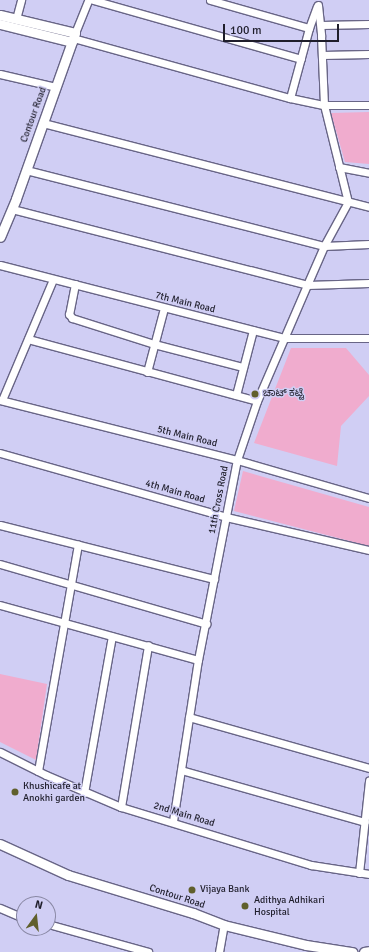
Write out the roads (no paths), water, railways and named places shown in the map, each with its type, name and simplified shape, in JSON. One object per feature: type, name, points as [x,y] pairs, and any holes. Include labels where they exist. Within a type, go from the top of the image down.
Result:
[{"type":"main road","points":[[0,15],[74,38]]},
{"type":"main road","points":[[0,24],[74,38]]},
{"type":"main road","name":"Contour Road","points":[[0,237],[12,209],[74,38]]},
{"type":"main road","name":"Contour Road","points":[[0,844],[68,874],[193,913],[224,926],[306,945],[352,952]]},
{"type":"main road","points":[[364,952],[369,951]]},
{"type":"street","points":[[16,19],[21,0]]},
{"type":"street","name":"Contour Road","points":[[74,38],[88,0]]},
{"type":"street","points":[[93,0],[301,59]]},
{"type":"street","points":[[210,0],[321,36]]},
{"type":"street","points":[[290,98],[318,2]]},
{"type":"street","points":[[318,2],[321,25],[324,105],[348,202]]},
{"type":"street","points":[[321,25],[369,24]]},
{"type":"street","points":[[74,38],[290,98],[324,105],[369,104]]},
{"type":"street","points":[[322,56],[369,54]]},
{"type":"street","points":[[0,74],[56,87]]},
{"type":"street","points":[[43,123],[369,207]]},
{"type":"street","points":[[339,167],[369,173]]},
{"type":"street","points":[[26,170],[324,246],[369,244]]},
{"type":"street","name":"11th Cross Road","points":[[174,821],[188,716],[237,460],[258,401],[307,285],[324,246],[348,202]]},
{"type":"street","points":[[12,209],[307,285],[369,283]]},
{"type":"street","name":"7th Main Road","points":[[0,265],[285,338],[369,338]]},
{"type":"street","points":[[1,400],[54,279]]},
{"type":"street","points":[[75,284],[70,317],[154,344],[244,367]]},
{"type":"street","points":[[147,372],[164,308]]},
{"type":"street","points":[[236,396],[253,330]]},
{"type":"street","points":[[28,339],[258,401]]},
{"type":"street","name":"5th Main Road","points":[[1,400],[237,460],[369,498]]},
{"type":"street","name":"4th Main Road","points":[[0,453],[226,517],[369,550]]},
{"type":"street","points":[[0,524],[214,579]]},
{"type":"street","points":[[38,771],[78,545]]},
{"type":"street","points":[[0,564],[206,624]]},
{"type":"street","points":[[0,605],[198,660]]},
{"type":"street","points":[[84,793],[112,636]]},
{"type":"street","points":[[121,807],[148,645]]},
{"type":"street","points":[[188,716],[369,768]]},
{"type":"street","name":"2nd Main Road","points":[[0,752],[84,793],[121,807],[174,821],[310,865],[369,874]]},
{"type":"street","points":[[181,770],[365,822]]},
{"type":"street","points":[[359,873],[369,781]]},
{"type":"street","points":[[0,908],[16,915]]},
{"type":"street","points":[[56,926],[148,952]]},
{"type":"street","points":[[218,952],[224,926]]},
{"type":"place","name":"ಚಾಟ್ ಕಟ್ಟೆ","points":[[255,394]]},
{"type":"place","name":"Khushicafe at Anokhi garden","points":[[15,792]]},
{"type":"place","name":"Vijaya Bank","points":[[192,890]]},
{"type":"place","name":"Adithya Adhikari Hospital","points":[[245,906]]}]
